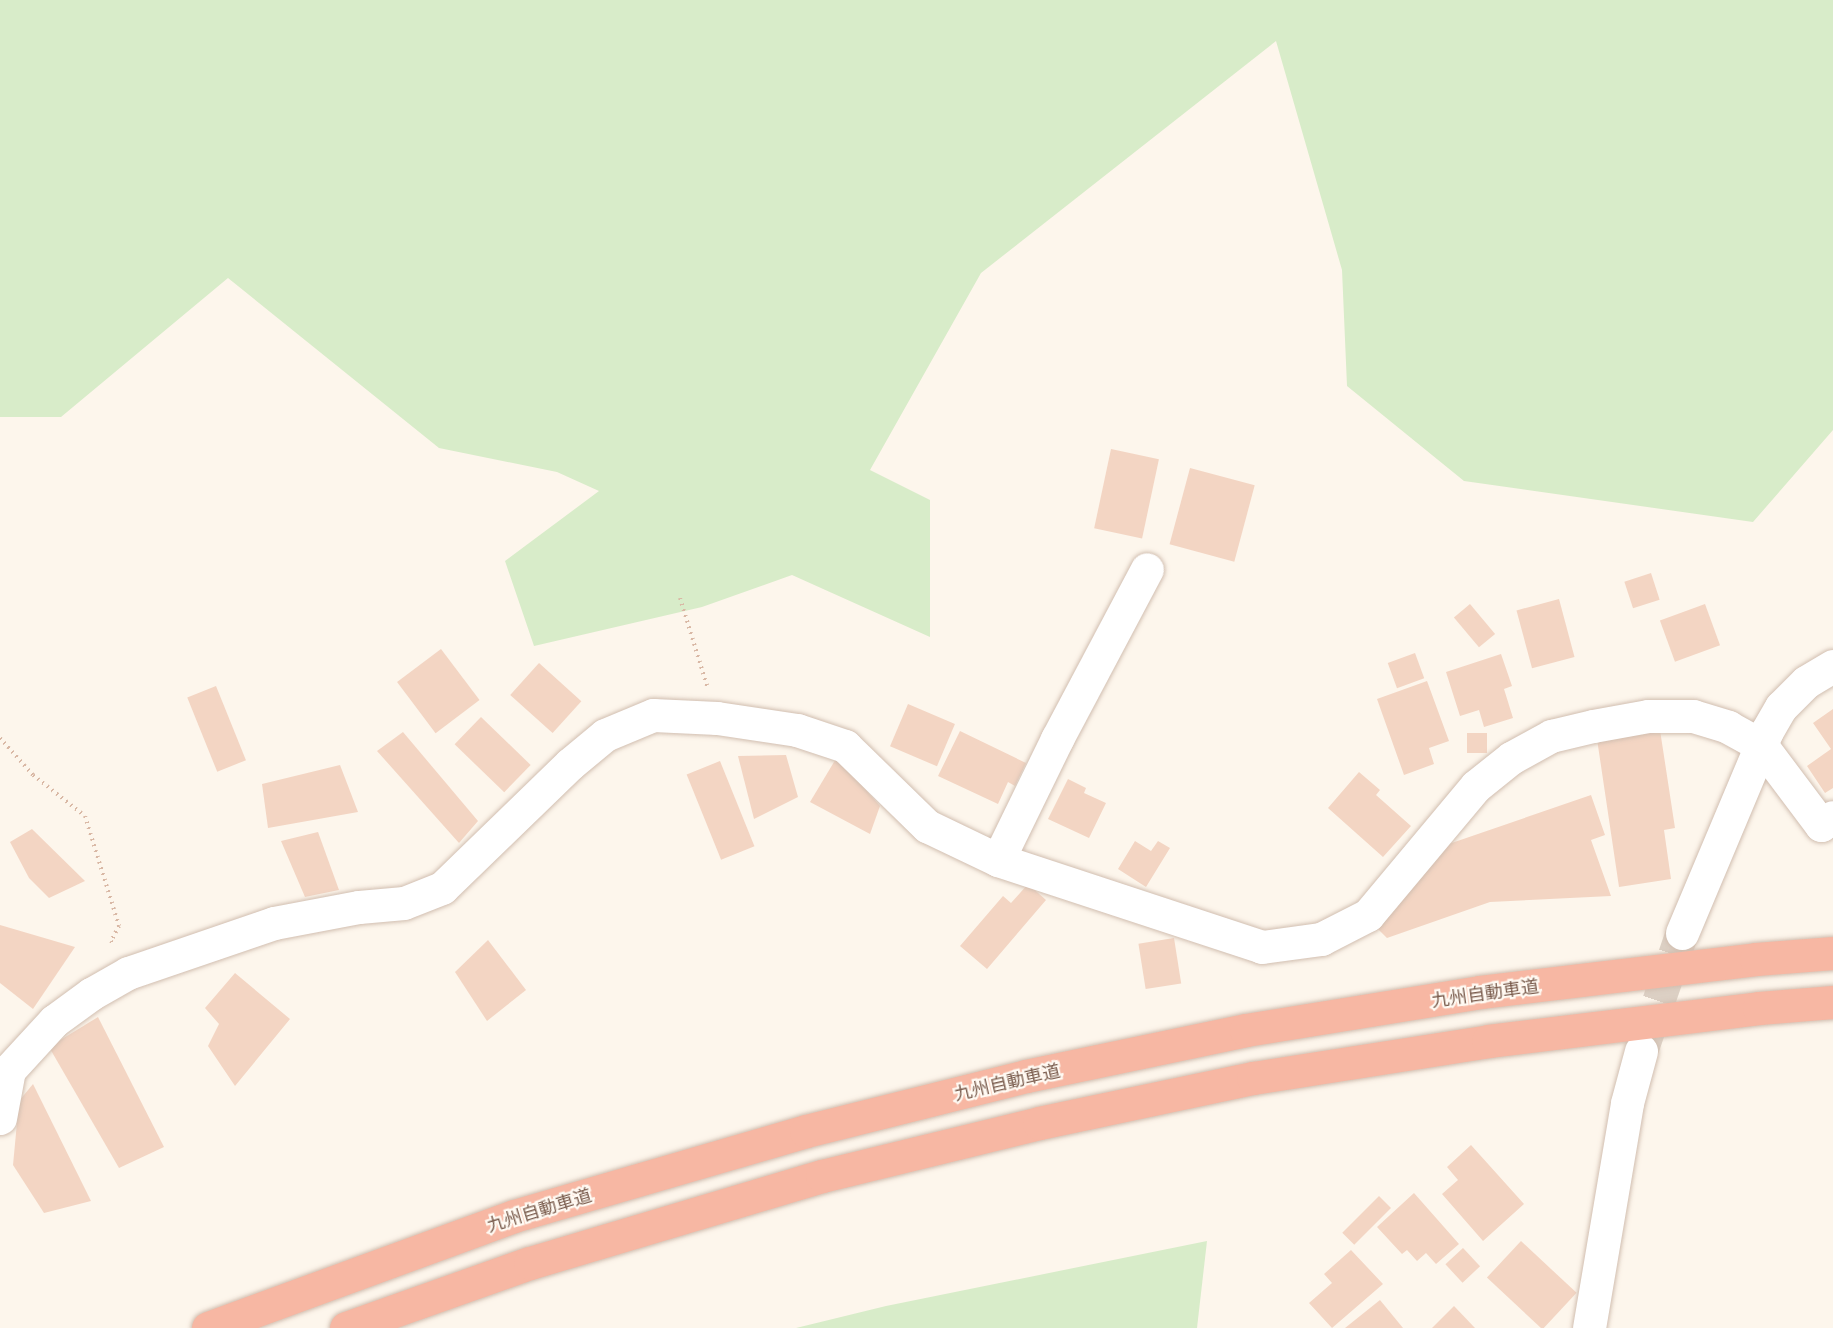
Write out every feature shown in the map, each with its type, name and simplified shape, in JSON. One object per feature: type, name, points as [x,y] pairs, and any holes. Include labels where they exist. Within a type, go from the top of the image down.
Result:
[{"type":"highway","name":"九州自動車道","points":[[208,1328],[514,1216],[806,1131],[1026,1076],[1246,1030],[1480,992],[1756,959],[1833,953]]},
{"type":"highway","points":[[346,1328],[530,1263],[822,1176],[1039,1123],[1253,1078],[1488,1041],[1759,1008],[1833,1002]]},
{"type":"street","points":[[998,860],[1057,739],[1147,569]]},
{"type":"street","points":[[1682,933],[1761,745],[1781,707],[1806,681],[1833,666]]},
{"type":"street","points":[[0,1118],[9,1070],[54,1021],[91,994],[128,973],[203,945],[274,923],[358,907],[404,903],[442,888],[570,765],[605,735],[653,716],[717,718],[797,730],[845,746],[927,826],[998,860],[1262,947],[1321,939],[1368,915],[1476,786],[1511,758],[1551,736],[1648,716],[1693,716],[1728,727],[1761,745],[1821,825],[1833,817]]},
{"type":"street","points":[[1589,1328],[1627,1103],[1641,1051]]},
{"type":"path","points":[[680,598],[717,718]]},
{"type":"path","points":[[0,738],[33,775],[85,816],[119,926],[111,941],[128,973]]},
{"type":"green space","points":[[0,0],[1833,0],[1833,430],[1753,522],[1464,481],[1347,386],[1342,270],[1276,41],[981,273],[870,470],[930,500],[930,637],[792,575],[702,607],[534,646],[505,561],[599,491],[557,472],[439,448],[228,278],[61,417],[0,417]]},
{"type":"green space","points":[[1207,1241],[1197,1328],[796,1328],[886,1306]]},
{"type":"building","points":[[1111,449],[1159,459],[1142,538],[1094,528]]},
{"type":"building","points":[[1190,468],[1255,485],[1234,562],[1170,544]]},
{"type":"building","points":[[1651,573],[1660,600],[1633,608],[1624,582]]},
{"type":"building","points":[[1559,599],[1575,657],[1532,668],[1516,610]]},
{"type":"building","points":[[1470,604],[1495,634],[1479,647],[1454,617]]},
{"type":"building","points":[[1705,604],[1720,645],[1675,662],[1660,620]]},
{"type":"building","points":[[441,649],[480,700],[436,733],[397,682]]},
{"type":"building","points":[[1415,653],[1424,678],[1397,688],[1388,663]]},
{"type":"building","points":[[1501,654],[1512,686],[1504,689],[1513,718],[1484,727],[1479,710],[1460,716],[1446,672]]},
{"type":"building","points":[[539,663],[581,701],[553,733],[510,695]]},
{"type":"building","points":[[1427,681],[1449,741],[1429,748],[1434,764],[1404,775],[1377,699]]},
{"type":"building","points":[[216,686],[246,760],[217,772],[187,698]]},
{"type":"building","points":[[908,704],[955,724],[937,766],[890,746]]},
{"type":"building","points":[[1833,709],[1833,788],[1825,793],[1807,766],[1831,749],[1813,723]]},
{"type":"building","points":[[481,717],[531,765],[504,792],[455,744]]},
{"type":"building","points":[[1660,730],[1675,828],[1664,830],[1671,879],[1619,887],[1597,739]]},
{"type":"building","points":[[960,731],[1026,763],[1015,786],[1008,782],[998,804],[938,776]]},
{"type":"building","points":[[403,732],[478,821],[459,843],[377,751]]},
{"type":"building","points":[[1467,733],[1487,733],[1487,753],[1467,753]]},
{"type":"building","points":[[786,755],[798,797],[754,819],[738,756]]},
{"type":"building","points":[[837,757],[880,806],[870,834],[810,802]]},
{"type":"building","points":[[720,761],[754,846],[721,860],[687,774]]},
{"type":"building","points":[[340,765],[358,812],[268,828],[262,784]]},
{"type":"building","points":[[1359,772],[1380,790],[1376,795],[1411,826],[1383,857],[1328,808]]},
{"type":"building","points":[[1068,779],[1086,788],[1084,793],[1106,803],[1089,838],[1048,819]]},
{"type":"building","points":[[1591,795],[1605,835],[1591,840],[1611,896],[1490,902],[1387,938],[1374,925],[1440,847]]},
{"type":"building","points":[[32,829],[85,881],[49,898],[29,878],[10,842]]},
{"type":"building","points":[[318,832],[339,890],[305,897],[281,841]]},
{"type":"building","points":[[1135,841],[1151,851],[1158,841],[1170,848],[1146,887],[1118,869]]},
{"type":"building","points":[[1028,884],[1046,900],[987,969],[960,946],[1003,896],[1011,903]]},
{"type":"building","points":[[0,925],[75,947],[33,1009],[0,983]]},
{"type":"building","points":[[1174,938],[1181,983],[1146,989],[1138,944]]},
{"type":"building","points":[[488,940],[526,990],[487,1021],[455,972]]},
{"type":"building","points":[[235,973],[290,1019],[235,1086],[208,1046],[219,1024],[205,1008]]},
{"type":"building","points":[[98,1017],[164,1147],[119,1168],[49,1047]]},
{"type":"building","points":[[33,1084],[91,1201],[44,1213],[13,1165],[19,1101]]},
{"type":"building","points":[[1471,1145],[1524,1204],[1483,1241],[1442,1194],[1458,1180],[1447,1167]]},
{"type":"building","points":[[1414,1193],[1459,1244],[1436,1264],[1426,1253],[1417,1261],[1407,1250],[1402,1254],[1377,1227]]},
{"type":"building","points":[[1379,1196],[1391,1208],[1354,1245],[1342,1233]]},
{"type":"building","points":[[1521,1241],[1577,1293],[1544,1328],[1541,1328],[1487,1278]]},
{"type":"building","points":[[1463,1248],[1480,1266],[1462,1283],[1445,1264]]},
{"type":"building","points":[[1351,1250],[1383,1284],[1332,1328],[1309,1303],[1332,1283],[1324,1274]]},
{"type":"building","points":[[1380,1300],[1403,1328],[1345,1328]]},
{"type":"building","points":[[1454,1306],[1475,1328],[1432,1328]]},
{"type":"tunnel","points":[[1643,1047],[1682,933]]}]
